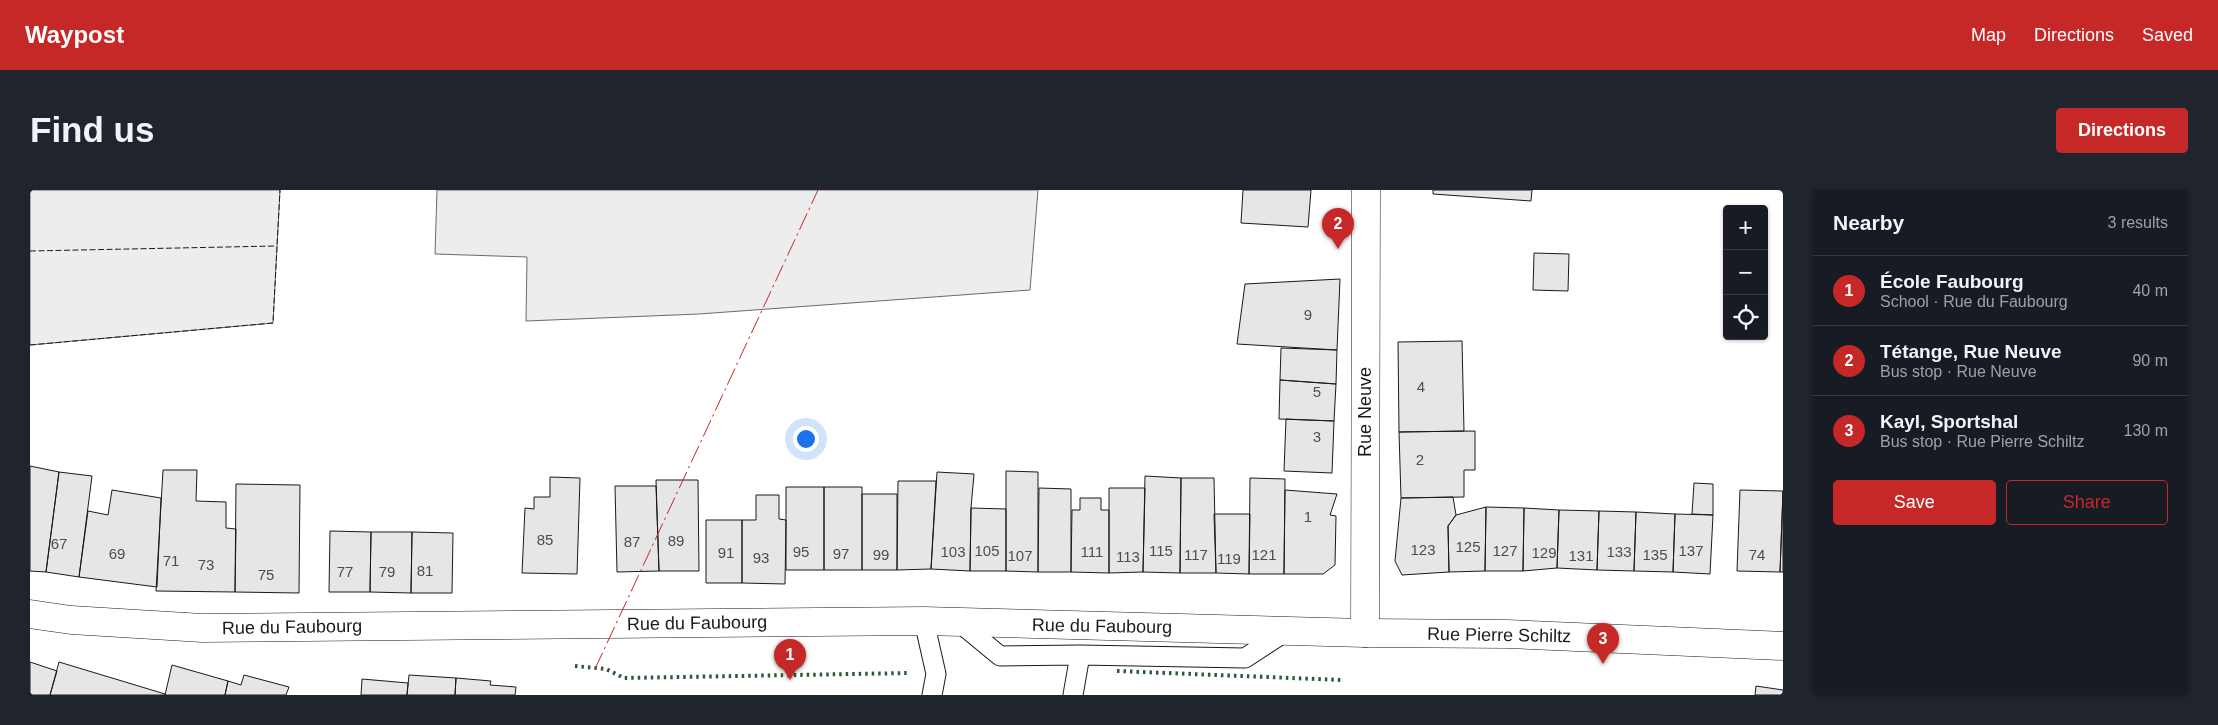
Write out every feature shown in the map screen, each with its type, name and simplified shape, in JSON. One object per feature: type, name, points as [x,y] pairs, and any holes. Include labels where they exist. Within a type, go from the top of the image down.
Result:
[{"type":"main road","name":"Rue Neuve","points":[[1365,633],[1366,190]]},
{"type":"main road","name":"Rue du Faubourg","points":[[30,614],[71,620],[203,628],[924,621],[1365,633]]},
{"type":"main road","name":"Rue Pierre Schiltz","points":[[1365,633],[1506,634],[1783,646]]},
{"type":"lane","points":[[924,621],[936,674],[932,695]]},
{"type":"lane","points":[[960,623],[1000,656],[1080,655],[1245,658],[1288,630]]},
{"type":"lane","points":[[1073,695],[1080,655]]},
{"type":"shaded area","points":[[30,190],[280,190],[273,323],[30,345]]},
{"type":"shaded area","points":[[437,190],[1038,190],[1030,290],[699,314],[526,321],[527,257],[435,254]]},
{"type":"building","points":[[1243,190],[1311,190],[1308,227],[1241,223]]},
{"type":"building","points":[[1433,190],[1532,190],[1531,201],[1433,194]]},
{"type":"building","points":[[1534,253],[1569,254],[1568,291],[1533,290]]},
{"type":"building","points":[[1340,279],[1337,350],[1237,344],[1245,284]]},
{"type":"building","points":[[1462,341],[1464,431],[1399,432],[1398,342]]},
{"type":"building","points":[[1281,348],[1337,350],[1336,384],[1280,380]]},
{"type":"building","points":[[1280,380],[1336,384],[1334,421],[1279,419]]},
{"type":"building","points":[[1286,419],[1334,421],[1332,473],[1284,471]]},
{"type":"building","points":[[1475,431],[1475,470],[1464,470],[1464,497],[1401,498],[1399,432]]},
{"type":"building","points":[[30,466],[59,472],[46,572],[30,571]]},
{"type":"building","points":[[163,470],[197,470],[196,501],[226,502],[226,528],[236,529],[235,592],[156,591]]},
{"type":"building","points":[[1006,471],[1038,472],[1038,572],[1006,571]]},
{"type":"building","points":[[59,472],[92,476],[79,577],[46,572]]},
{"type":"building","points":[[937,472],[974,474],[971,508],[970,571],[931,569]]},
{"type":"building","points":[[1145,476],[1181,478],[1180,573],[1143,572]]},
{"type":"building","points":[[550,477],[580,478],[577,574],[522,573],[525,508],[534,509],[534,497],[550,497]]},
{"type":"building","points":[[1181,478],[1214,478],[1216,573],[1180,573]]},
{"type":"building","points":[[1250,478],[1285,479],[1284,574],[1249,574]]},
{"type":"building","points":[[656,480],[698,480],[699,571],[659,571]]},
{"type":"building","points":[[898,481],[936,481],[931,569],[897,570]]},
{"type":"building","points":[[1694,483],[1713,484],[1713,515],[1692,514]]},
{"type":"building","points":[[236,484],[300,485],[299,593],[235,592]]},
{"type":"building","points":[[615,486],[656,486],[659,571],[617,572]]},
{"type":"building","points":[[786,487],[824,487],[824,570],[786,570]]},
{"type":"building","points":[[824,487],[862,487],[862,570],[824,570]]},
{"type":"building","points":[[1039,488],[1071,489],[1071,572],[1038,572]]},
{"type":"building","points":[[1109,488],[1145,488],[1143,572],[1109,573]]},
{"type":"building","points":[[112,490],[161,498],[157,587],[79,577],[88,511],[108,515]]},
{"type":"building","points":[[1285,490],[1337,494],[1330,515],[1336,516],[1335,565],[1323,574],[1284,574]]},
{"type":"building","points":[[1740,490],[1783,491],[1780,572],[1737,571]]},
{"type":"building","points":[[1783,491],[1783,572],[1780,572]]},
{"type":"building","points":[[862,494],[897,494],[897,570],[862,570]]},
{"type":"building","points":[[756,495],[779,495],[779,519],[786,520],[785,584],[742,583],[742,520],[756,520]]},
{"type":"building","points":[[1453,497],[1456,515],[1448,526],[1449,572],[1402,575],[1395,561],[1401,498]]},
{"type":"building","points":[[1080,498],[1101,498],[1101,510],[1109,510],[1109,573],[1071,572],[1072,510],[1080,510]]},
{"type":"building","points":[[1486,507],[1485,571],[1449,572],[1448,526],[1456,515]]},
{"type":"building","points":[[1486,507],[1524,508],[1523,571],[1485,571]]},
{"type":"building","points":[[971,508],[1006,509],[1006,571],[970,571]]},
{"type":"building","points":[[1524,508],[1559,510],[1557,568],[1523,571]]},
{"type":"building","points":[[1559,510],[1599,511],[1597,570],[1557,568]]},
{"type":"building","points":[[1599,511],[1636,512],[1634,571],[1597,570]]},
{"type":"building","points":[[1636,512],[1675,514],[1673,572],[1634,571]]},
{"type":"building","points":[[1214,514],[1250,514],[1249,574],[1216,573]]},
{"type":"building","points":[[1675,514],[1713,515],[1710,574],[1673,572]]},
{"type":"building","points":[[706,520],[742,520],[742,583],[706,583]]},
{"type":"building","points":[[330,531],[371,532],[370,592],[329,592]]},
{"type":"building","points":[[371,532],[412,532],[411,593],[370,592]]},
{"type":"building","points":[[412,532],[453,533],[452,593],[411,593]]},
{"type":"building","points":[[30,662],[57,671],[50,695],[30,695]]},
{"type":"building","points":[[59,662],[165,694],[165,695],[50,695]]},
{"type":"building","points":[[172,665],[228,681],[225,695],[165,695]]},
{"type":"building","points":[[244,675],[289,687],[286,695],[225,695],[228,681],[241,685]]},
{"type":"building","points":[[409,675],[456,678],[455,695],[407,695]]},
{"type":"building","points":[[456,678],[491,681],[490,685],[516,687],[515,695],[455,695]]},
{"type":"building","points":[[362,679],[408,683],[407,695],[361,695]]},
{"type":"building","points":[[1756,686],[1783,690],[1783,695],[1755,695]]},
{"type":"hedge","points":[[575,666],[606,669],[624,678],[909,673]]},
{"type":"hedge","points":[[1117,671],[1341,680]]},
{"type":"fence","points":[[30,345],[273,323],[280,190]]},
{"type":"fence","points":[[30,251],[276,246]]},
{"type":"power","points":[[595,669],[818,190]]},
{"type":"place","name":"Tétange, Rue Neuve","points":[[1338,249]]},
{"type":"place","name":"Kayl, Sportshal","points":[[1603,664]]},
{"type":"place","name":"École Faubourg","points":[[790,680]]}]
